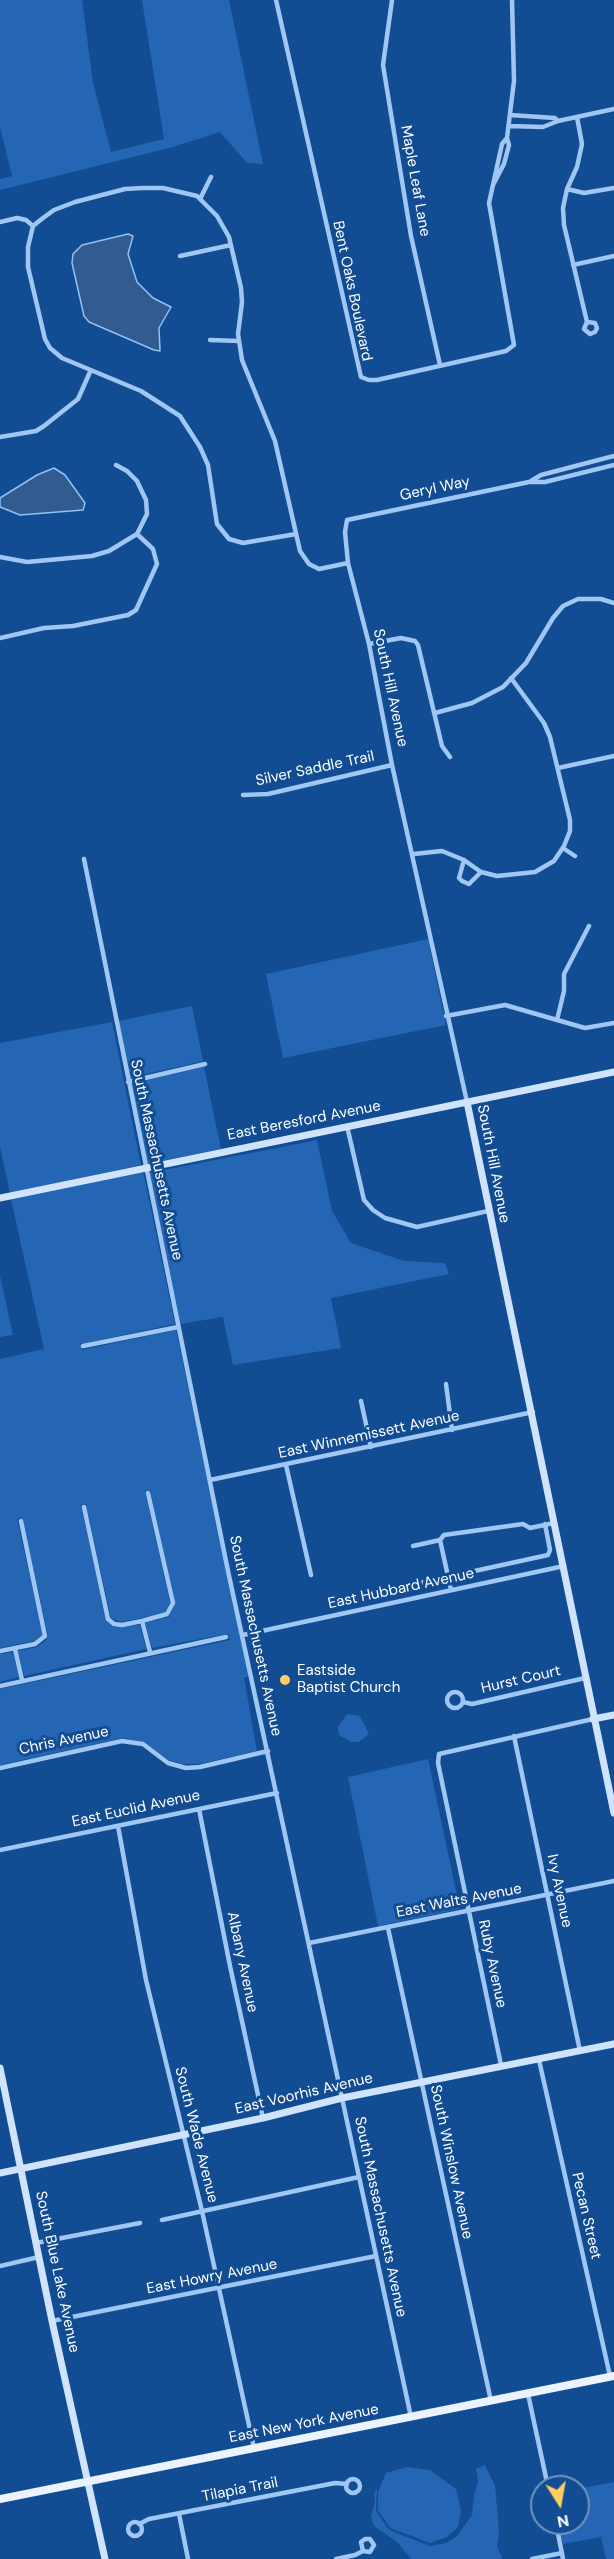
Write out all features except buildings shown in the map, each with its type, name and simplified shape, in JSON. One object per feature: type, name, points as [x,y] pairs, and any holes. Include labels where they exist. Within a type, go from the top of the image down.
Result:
[{"type":"main road","name":"East New York Avenue","points":[[0,2499],[612,2377]]},
{"type":"street","name":"Bent Oaks Boulevard","points":[[276,0],[357,370],[360,377],[369,380],[506,351],[514,345],[490,221],[489,203],[493,185],[504,164],[509,145],[507,138],[515,47],[512,0]]},
{"type":"street","name":"Maple Leaf Lane","points":[[392,0],[383,65],[411,236],[440,365]]},
{"type":"street","points":[[509,126],[543,127],[558,121],[614,109]]},
{"type":"street","points":[[510,116],[555,118],[558,121]]},
{"type":"street","points":[[577,117],[582,144],[563,208],[573,265],[587,322]]},
{"type":"street","points":[[200,199],[211,177]]},
{"type":"street","points":[[296,534],[243,543],[229,539],[217,524],[208,465],[200,447],[180,416],[141,392],[62,358],[50,348],[45,339],[28,267],[27,247],[33,226],[54,210],[125,189],[163,188],[197,196],[217,216],[231,245],[242,302],[239,341],[242,360],[251,387],[268,419],[275,441],[296,534],[300,552],[309,564],[319,568],[348,562]]},
{"type":"street","points":[[567,189],[584,193],[614,188]]},
{"type":"street","points":[[0,222],[17,218],[26,220],[33,226]]},
{"type":"street","points":[[180,256],[231,245]]},
{"type":"street","points":[[573,265],[614,256]]},
{"type":"street","points":[[210,340],[239,341]]},
{"type":"street","points":[[0,437],[36,431],[44,426],[78,399],[90,372]]},
{"type":"street","name":"Geryl Way","points":[[529,482],[542,475],[614,456]]},
{"type":"street","points":[[0,557],[27,562],[92,556],[109,551],[137,534],[147,514],[146,500],[137,481],[116,465]]},
{"type":"street","points":[[582,465],[583,471]]},
{"type":"street","name":"Geryl Way","points":[[346,520],[529,482],[562,478],[614,465]]},
{"type":"street","name":"South Hill Avenue","points":[[346,520],[348,562],[369,644],[392,765],[414,854],[446,1017],[533,1412],[593,1719],[614,1813]]},
{"type":"street","points":[[0,638],[44,628],[73,626],[128,615],[136,610],[157,564],[153,549],[137,534]]},
{"type":"street","points":[[435,713],[472,703],[503,687],[526,663],[553,618],[563,606],[578,599],[601,599],[614,603]]},
{"type":"street","points":[[369,644],[401,639],[415,641],[418,645],[442,746],[450,757]]},
{"type":"street","points":[[414,854],[442,851],[464,860],[481,873],[497,876],[535,872],[554,861],[562,848],[570,831],[570,820],[558,768],[544,723],[511,678]]},
{"type":"street","points":[[558,768],[614,756]]},
{"type":"street","name":"Silver Saddle Trail","points":[[243,795],[268,794],[392,765]]},
{"type":"street","points":[[562,848],[575,855]]},
{"type":"street","name":"South Massachusetts Avenue","points":[[84,859],[210,1480],[411,2417]]},
{"type":"street","points":[[464,860],[459,878],[462,881],[469,884],[481,873]]},
{"type":"street","points":[[557,1020],[564,991],[564,974],[585,939],[589,926]]},
{"type":"street","points":[[446,1017],[505,1005],[585,1028],[614,1023]]},
{"type":"street","points":[[128,1082],[206,1064]]},
{"type":"street","name":"East Beresford Avenue","points":[[0,1198],[614,1072]]},
{"type":"street","points":[[347,1126],[364,1200],[385,1218],[417,1227],[488,1211]]},
{"type":"street","points":[[83,1346],[178,1327]]},
{"type":"street","points":[[446,1384],[452,1430]]},
{"type":"street","points":[[361,1401],[371,1447]]},
{"type":"street","name":"East Winnemissett Avenue","points":[[210,1480],[533,1412]]},
{"type":"street","points":[[286,1465],[311,1575]]},
{"type":"street","points":[[84,1507],[108,1619],[114,1624],[122,1625],[142,1621],[167,1614],[173,1603],[148,1493]]},
{"type":"street","points":[[0,1651],[35,1644],[45,1636],[21,1521]]},
{"type":"street","points":[[413,1546],[440,1540],[444,1535],[523,1524],[530,1528],[554,1522]]},
{"type":"street","points":[[415,1584],[548,1555],[550,1550],[545,1524]]},
{"type":"street","points":[[440,1540],[451,1590]]},
{"type":"street","name":"East Hubbard Avenue","points":[[243,1635],[564,1566]]},
{"type":"street","points":[[142,1621],[150,1652]]},
{"type":"street","points":[[0,1686],[226,1637]]},
{"type":"street","points":[[15,1648],[22,1680]]},
{"type":"street","name":"Hurst Court","points":[[463,1702],[472,1704],[585,1678]]},
{"type":"street","points":[[514,1736],[614,1714]]},
{"type":"street","name":"Ruby Avenue","points":[[501,2066],[438,1763],[439,1754],[514,1736]]},
{"type":"street","name":"Ivy Avenue","points":[[514,1736],[580,2051]]},
{"type":"street","name":"Chris Avenue","points":[[0,1768],[122,1741],[143,1744],[168,1763],[186,1768],[200,1767],[268,1751]]},
{"type":"street","name":"East Euclid Avenue","points":[[0,1851],[277,1793]]},
{"type":"street","name":"Albany Avenue","points":[[199,1809],[263,2118]]},
{"type":"street","name":"South Wade Avenue","points":[[118,1826],[146,1980],[202,2211],[217,2288],[254,2448]]},
{"type":"street","name":"East Walts Avenue","points":[[309,1943],[614,1881]]},
{"type":"street","name":"South Winslow Avenue","points":[[388,1928],[490,2401]]},
{"type":"street","name":"East Voorhis Avenue","points":[[0,2173],[263,2118],[342,2098],[614,2044]]},
{"type":"street","name":"Pecan Street","points":[[539,2060],[612,2377]]},
{"type":"street","name":"South Blue Lake Avenue","points":[[0,2068],[52,2321],[105,2559]]},
{"type":"street","points":[[162,2220],[359,2178]]},
{"type":"street","points":[[36,2243],[140,2223]]},
{"type":"street","name":"East Howry Avenue","points":[[52,2321],[376,2256]]},
{"type":"street","points":[[0,2266],[39,2257]]},
{"type":"street","points":[[528,2394],[545,2475]]},
{"type":"street","name":"Tilapia Trail","points":[[139,2524],[149,2519],[335,2482],[347,2484]]},
{"type":"street","points":[[179,2514],[188,2559]]},
{"type":"street","points":[[532,2559],[563,2556],[559,2535]]},
{"type":"street","points":[[336,2559],[363,2551]]},
{"type":"shaded area","points":[[0,0],[82,0],[93,83],[111,152],[164,139],[142,0],[229,0],[263,164],[247,163],[220,132],[173,147],[0,190],[0,179],[12,176],[0,128]]},
{"type":"shaded area","points":[[128,234],[133,236],[128,254],[137,282],[153,298],[171,307],[159,328],[160,351],[89,322],[84,316],[72,263],[73,254],[82,245]]},
{"type":"shaded area","points":[[54,468],[65,475],[85,503],[83,510],[20,515],[0,507],[0,498],[37,475]]},
{"type":"shaded area","points":[[428,939],[446,1025],[283,1058],[266,974]]},
{"type":"shaded area","points":[[192,1006],[203,1061],[130,1078],[118,1021]]},
{"type":"shaded area","points":[[112,1022],[141,1165],[10,1193],[0,1147],[0,1043]]},
{"type":"shaded area","points":[[204,1067],[221,1149],[147,1164],[131,1084]]},
{"type":"shaded area","points":[[317,1140],[332,1211],[351,1243],[404,1261],[445,1263],[449,1274],[331,1298],[341,1348],[233,1365],[223,1317],[180,1324],[149,1173]]},
{"type":"shaded area","points":[[143,1171],[175,1324],[80,1344],[82,1350],[176,1330],[249,1676],[244,1678],[257,1751],[199,1764],[182,1764],[169,1760],[144,1742],[122,1738],[0,1765],[0,1689],[230,1640],[228,1634],[152,1648],[145,1623],[169,1617],[175,1603],[150,1490],[145,1491],[170,1603],[165,1612],[141,1618],[121,1622],[111,1618],[86,1504],[81,1505],[106,1620],[114,1627],[140,1625],[146,1649],[24,1676],[18,1651],[37,1647],[48,1636],[22,1517],[17,1519],[43,1635],[34,1641],[0,1648],[0,1359],[44,1349],[11,1199]]},
{"type":"shaded area","points":[[0,1276],[13,1335],[0,1337]]},
{"type":"shaded area","points":[[13,1652],[19,1677],[0,1682],[0,1654]]},
{"type":"shaded area","points":[[347,1714],[360,1716],[369,1734],[359,1742],[351,1742],[339,1735],[338,1727]]},
{"type":"shaded area","points":[[428,1759],[460,1909],[378,1926],[348,1777]]},
{"type":"shaded area","points":[[485,2465],[495,2486],[499,2531],[497,2547],[501,2559],[411,2559],[397,2542],[374,2526],[371,2517],[377,2488],[376,2511],[389,2530],[430,2546],[446,2543],[456,2537],[472,2515],[478,2482],[476,2469]]},
{"type":"shaded area","points":[[407,2467],[430,2470],[456,2489],[461,2511],[458,2527],[447,2537],[430,2543],[390,2528],[378,2510],[378,2492],[386,2473]]},
{"type":"shaded area","points":[[614,2482],[614,2559],[606,2559],[601,2537],[563,2544],[561,2535],[590,2535],[590,2487]]},
{"type":"place","name":"Eastside Baptist Church","points":[[285,1680]]}]
